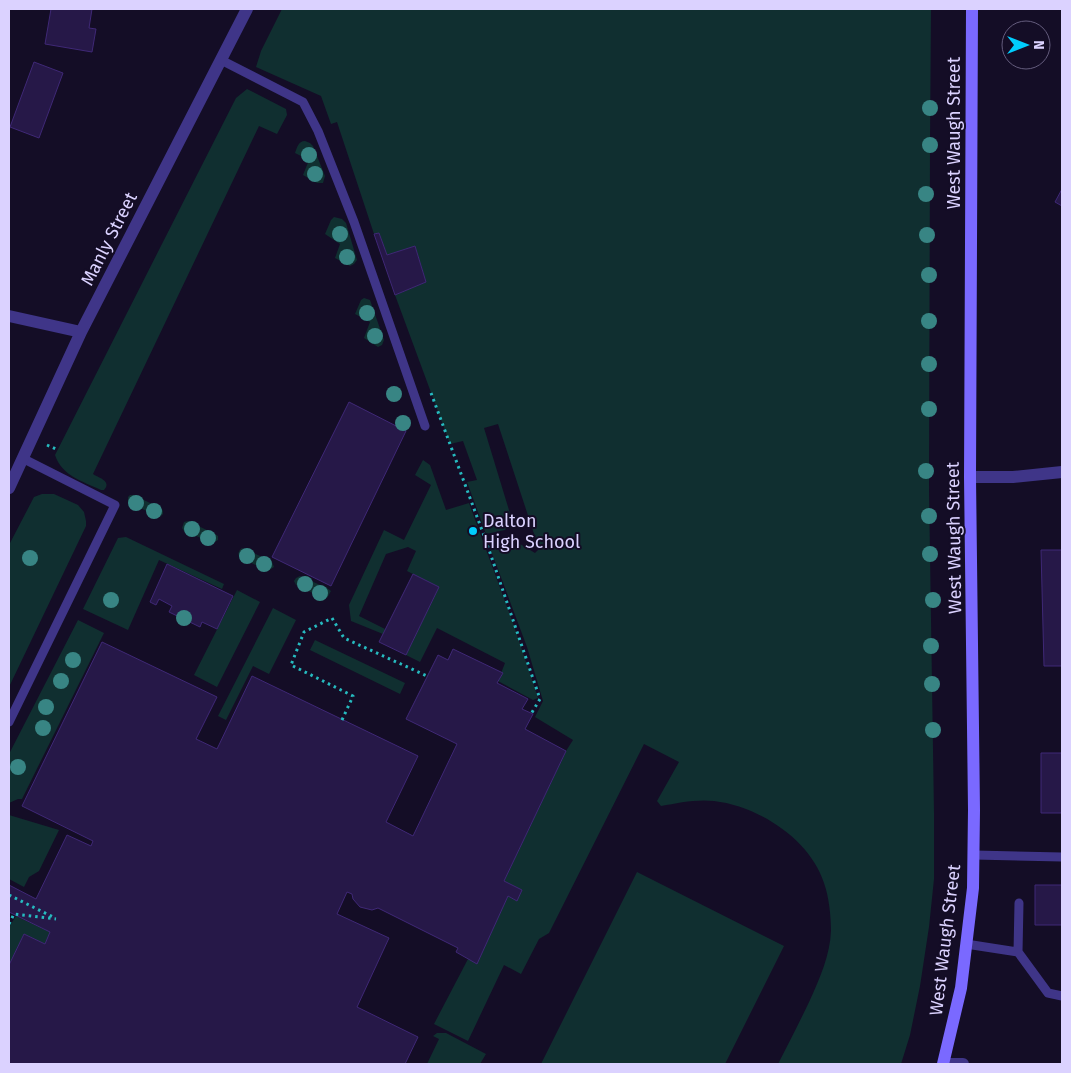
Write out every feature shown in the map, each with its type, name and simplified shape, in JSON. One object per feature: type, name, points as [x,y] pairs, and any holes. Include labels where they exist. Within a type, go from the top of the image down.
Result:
[{"type":"street","name":"Manly Street","points":[[9,488],[81,332],[247,9]]},
{"type":"street","name":"West Waugh Street","points":[[944,1064],[961,988],[973,888],[974,855],[970,476],[972,9]]},
{"type":"street","points":[[9,316],[81,332]]},
{"type":"street","points":[[970,476],[1013,477],[1062,472]]},
{"type":"street","points":[[944,1064],[963,1064]]},
{"type":"lane","points":[[221,60],[303,102],[318,131],[354,222],[426,426]]},
{"type":"lane","points":[[9,722],[114,505],[22,458]]},
{"type":"lane","points":[[974,855],[1062,857]]},
{"type":"lane","points":[[1019,903],[1018,952],[1048,993],[1062,996]]},
{"type":"lane","points":[[966,944],[1018,952]]},
{"type":"path","points":[[431,393],[486,541],[540,699],[531,714]]},
{"type":"path","points":[[342,720],[354,696],[290,665],[304,632],[332,618],[344,638],[427,676]]},
{"type":"path","points":[[9,895],[56,919],[14,914],[9,924]]},
{"type":"green space","points":[[282,9],[931,9],[929,489],[934,879],[920,986],[910,1035],[901,1064],[778,1064],[810,1000],[827,958],[831,925],[824,883],[817,867],[795,839],[780,827],[748,810],[714,801],[694,801],[661,806],[657,801],[679,762],[644,744],[549,933],[539,939],[521,974],[504,965],[468,1041],[434,1024],[468,959],[477,963],[508,896],[517,900],[522,890],[504,881],[573,740],[535,717],[543,701],[527,647],[490,548],[510,538],[535,553],[539,549],[498,424],[484,428],[512,520],[505,530],[486,534],[467,482],[477,480],[463,441],[450,444],[395,295],[426,282],[415,246],[387,255],[379,233],[374,234],[337,122],[331,124],[321,96],[256,67],[261,51]]},
{"type":"green space","points":[[247,89],[286,109],[287,115],[277,134],[259,126],[93,474],[106,482],[106,487],[104,490],[101,490],[80,481],[68,473],[62,468],[55,455],[236,98]]},
{"type":"green space","points":[[305,141],[313,146],[325,176],[323,183],[317,183],[303,175],[309,160],[295,153],[299,143]]},
{"type":"green space","points":[[334,217],[342,219],[346,223],[357,260],[350,266],[335,258],[340,244],[325,234]]},
{"type":"green space","points":[[364,298],[370,300],[384,340],[382,345],[378,347],[364,338],[370,322],[355,314],[361,300]]},
{"type":"green space","points":[[423,460],[430,465],[446,510],[469,503],[538,698],[533,700],[498,681],[505,663],[437,628],[420,662],[406,655],[439,587],[407,571],[416,551],[408,547],[386,554],[359,616],[385,629],[383,634],[351,621],[349,605],[384,530],[404,540],[431,485],[415,475]]},
{"type":"green space","points":[[42,494],[54,494],[78,505],[84,512],[86,526],[9,687],[9,545],[34,497]]},
{"type":"green space","points":[[130,495],[161,508],[163,514],[160,517],[157,516],[128,502]]},
{"type":"green space","points":[[188,521],[215,534],[218,536],[218,540],[213,543],[184,531],[182,528],[184,522]]},
{"type":"green space","points":[[126,537],[224,584],[222,589],[159,560],[128,630],[83,609],[118,538]]},
{"type":"green space","points":[[242,548],[269,560],[274,567],[268,571],[241,558],[238,553]]},
{"type":"green space","points":[[300,576],[331,591],[327,598],[323,598],[296,585],[294,581]]},
{"type":"green space","points":[[237,590],[260,602],[217,687],[194,675]]},
{"type":"green space","points":[[273,608],[296,620],[269,674],[253,666],[226,720],[218,716]]},
{"type":"green space","points":[[78,620],[104,633],[22,799],[9,803],[9,754]]},
{"type":"green space","points":[[315,640],[405,683],[400,694],[310,650]]},
{"type":"green space","points":[[9,815],[59,830],[39,871],[29,877],[24,887],[9,879]]},
{"type":"green space","points":[[637,872],[784,946],[725,1064],[541,1064]]},
{"type":"green space","points":[[16,916],[50,932],[45,944],[24,934],[9,965],[9,927]]},
{"type":"green space","points":[[437,1033],[446,1033],[486,1054],[480,1064],[427,1064],[439,1039],[433,1036]]},
{"type":"building","points":[[51,9],[92,9],[89,28],[96,29],[92,52],[45,44]]},
{"type":"building","points":[[34,62],[63,73],[39,138],[10,127]]},
{"type":"building","points":[[1062,189],[1062,206],[1055,202]]},
{"type":"building","points":[[379,233],[387,255],[415,246],[426,282],[395,295],[374,234]]},
{"type":"building","points":[[349,402],[406,431],[331,586],[272,557]]},
{"type":"building","points":[[1041,550],[1062,550],[1062,666],[1044,666]]},
{"type":"building","points":[[167,564],[233,596],[217,629],[202,622],[200,627],[169,612],[172,606],[159,599],[156,605],[150,602]]},
{"type":"building","points":[[413,574],[439,587],[406,655],[379,642]]},
{"type":"building","points":[[102,642],[217,697],[196,739],[217,749],[252,676],[418,756],[386,822],[413,836],[457,744],[406,719],[438,655],[448,660],[453,649],[503,673],[497,683],[528,699],[522,709],[533,714],[525,729],[566,751],[504,881],[522,890],[517,901],[508,896],[477,964],[456,952],[458,948],[378,908],[372,910],[360,907],[353,899],[352,894],[347,892],[337,914],[389,938],[357,1007],[418,1037],[405,1064],[9,1064],[9,965],[24,934],[45,944],[50,932],[9,912],[9,885],[36,899],[67,835],[91,846],[93,841],[22,806]]},
{"type":"building","points":[[1041,753],[1062,753],[1062,813],[1041,813]]},
{"type":"building","points":[[1035,885],[1062,885],[1062,925],[1035,925]]},
{"type":"place","name":"Dalton High School","points":[[473,531]]}]
